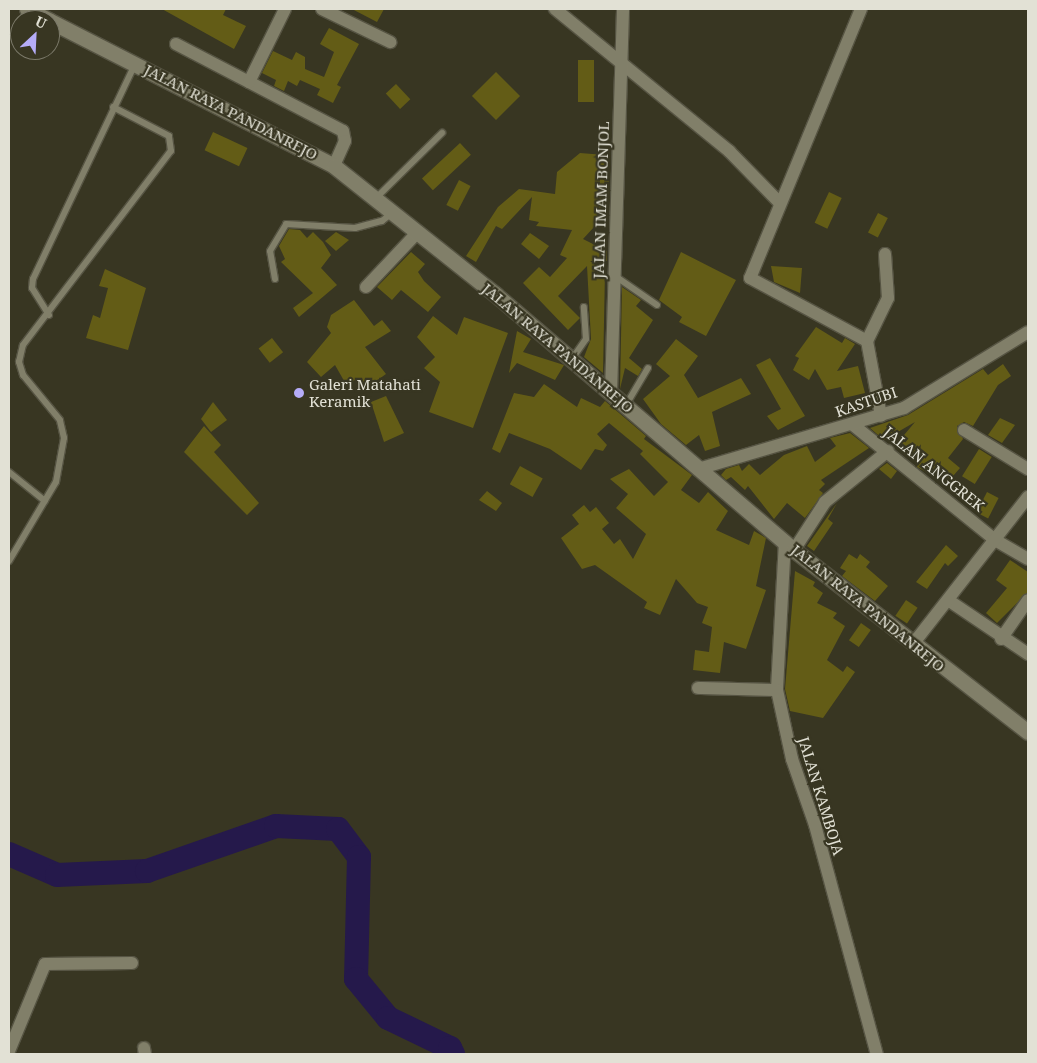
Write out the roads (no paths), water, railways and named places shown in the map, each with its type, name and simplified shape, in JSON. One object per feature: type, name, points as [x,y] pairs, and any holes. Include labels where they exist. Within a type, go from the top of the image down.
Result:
[{"type":"main road","name":"JALAN RAYA PANDANREJO","points":[[60,25],[136,62],[334,166],[376,198],[416,233],[572,359],[698,469],[789,545],[913,644],[1028,732]]},
{"type":"street","points":[[249,82],[285,9]]},
{"type":"street","points":[[322,9],[390,42]]},
{"type":"street","points":[[555,9],[729,151],[779,202]]},
{"type":"street","name":"JALAN IMAM BONJOL","points":[[610,392],[623,9]]},
{"type":"street","points":[[861,9],[779,202],[750,278],[867,340]]},
{"type":"street","points":[[176,44],[343,131],[345,141],[334,166]]},
{"type":"street","points":[[366,287],[416,233]]},
{"type":"street","points":[[881,416],[867,340],[888,298],[885,254]]},
{"type":"street","name":"KASTUBI","points":[[698,469],[881,416],[961,376],[1028,332]]},
{"type":"street","name":"JALAN ANGGREK","points":[[852,424],[888,451],[995,540],[1028,559]]},
{"type":"street","points":[[964,430],[1028,469]]},
{"type":"street","points":[[789,545],[825,502],[888,451]]},
{"type":"street","points":[[913,644],[1028,497]]},
{"type":"street","name":"JALAN KAMBOJA","points":[[789,545],[777,690],[792,759],[815,825],[877,1054]]},
{"type":"street","points":[[948,600],[1002,639],[1028,654]]},
{"type":"street","points":[[1002,639],[1028,600]]},
{"type":"street","points":[[698,688],[777,690]]},
{"type":"street","points":[[9,1051],[45,964],[132,963]]},
{"type":"lane","points":[[49,315],[32,288],[33,279],[136,62]]},
{"type":"lane","points":[[9,561],[62,468],[63,430],[60,420],[29,386],[19,362],[23,345],[49,315],[171,151],[169,136],[113,107]]},
{"type":"lane","points":[[376,198],[442,133]]},
{"type":"lane","points":[[276,279],[270,251],[286,224],[368,226],[393,212]]},
{"type":"lane","points":[[615,275],[658,305]]},
{"type":"lane","points":[[572,359],[586,339],[584,307]]},
{"type":"lane","points":[[626,405],[648,368]]},
{"type":"lane","points":[[9,472],[45,500]]},
{"type":"waterway","points":[[9,854],[57,875],[147,871],[276,826],[338,829],[359,857],[356,979],[388,1018],[450,1048],[453,1054]]},
{"type":"place","name":"Galeri Matahati Keramik","points":[[299,393]]}]
